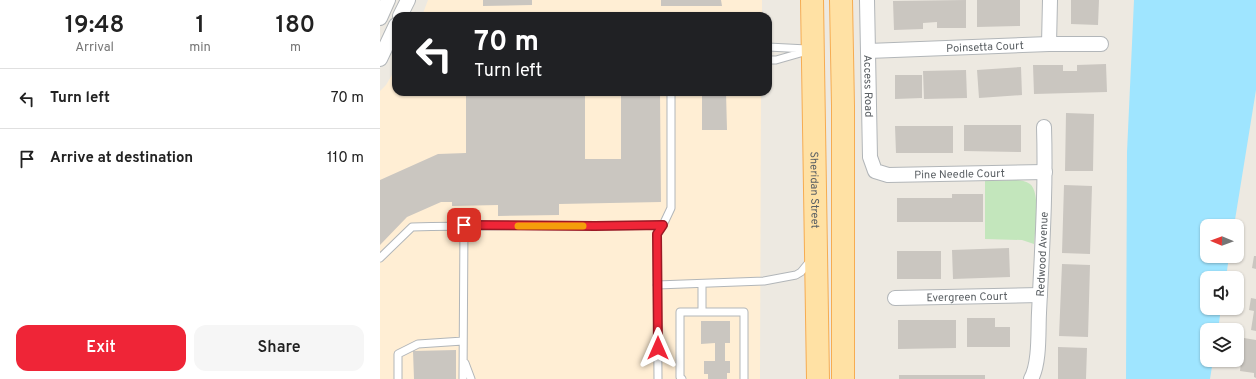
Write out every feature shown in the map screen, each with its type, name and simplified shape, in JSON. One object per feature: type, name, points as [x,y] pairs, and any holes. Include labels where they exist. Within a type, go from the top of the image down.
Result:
[{"type":"main road","name":"Sheridan Street","points":[[812,0],[818,379]]},
{"type":"main road","points":[[841,0],[843,379]]},
{"type":"main road","points":[[813,49],[842,48]]},
{"type":"street","points":[[380,18],[388,0]]},
{"type":"street","points":[[402,12],[408,0]]},
{"type":"street","name":"Access Road","points":[[867,0],[870,158],[875,171]]},
{"type":"street","points":[[1050,0],[1050,44]]},
{"type":"street","points":[[380,59],[392,34]]},
{"type":"street","name":"Poinsetta Court","points":[[868,51],[1050,44],[1101,44]]},
{"type":"street","name":"Redwood Avenue","points":[[1032,379],[1036,366],[1040,295],[1045,172],[1044,127]]},
{"type":"street","name":"Pine Needle Court","points":[[875,171],[888,175],[1045,172]]},
{"type":"street","name":"Evergreen Court","points":[[895,298],[1040,295]]},
{"type":"lane","points":[[772,47],[813,49]]},
{"type":"lane","points":[[772,60],[813,49]]},
{"type":"lane","points":[[658,379],[657,234],[671,208],[671,96]]},
{"type":"lane","points":[[380,258],[412,227],[464,225],[663,225]]},
{"type":"lane","points":[[463,379],[464,225]]},
{"type":"lane","points":[[657,285],[764,282],[780,279],[801,272],[816,254]]},
{"type":"lane","points":[[702,284],[702,312]]},
{"type":"lane","points":[[682,379],[680,377],[680,312],[744,312],[744,379]]},
{"type":"lane","points":[[398,379],[398,354],[418,344],[463,341]]},
{"type":"lane","points":[[463,359],[471,379]]},
{"type":"shaded area","points":[[428,0],[762,0],[762,12],[424,12]]},
{"type":"shaded area","points":[[392,75],[392,96],[761,96],[760,379],[380,379],[380,91],[386,85]]},
{"type":"green space","points":[[1015,180],[1030,184],[1035,195],[1036,222],[1034,244],[1022,240],[985,239],[985,181]]},
{"type":"water","points":[[1134,0],[1256,0],[1256,90],[1235,219],[1200,219],[1200,263],[1228,263],[1227,271],[1200,271],[1200,315],[1220,315],[1219,323],[1200,323],[1200,367],[1212,367],[1210,379],[1126,379],[1127,152]]},
{"type":"building","points":[[483,0],[532,0],[532,5],[483,6]]},
{"type":"building","points":[[661,0],[721,0],[722,6],[661,6]]},
{"type":"building","points":[[966,0],[966,28],[937,28],[937,22],[923,23],[923,29],[894,30],[893,1]]},
{"type":"building","points":[[977,0],[1020,0],[1020,26],[977,27]]},
{"type":"building","points":[[1071,0],[1099,0],[1098,25],[1071,24]]},
{"type":"building","points":[[1106,64],[1107,92],[1034,94],[1033,65],[1063,65],[1063,71],[1077,71],[1077,65]]},
{"type":"building","points":[[1021,67],[1022,95],[979,98],[977,70]]},
{"type":"building","points":[[966,70],[967,98],[924,99],[923,71]]},
{"type":"building","points":[[895,75],[922,75],[922,98],[895,99]]},
{"type":"building","points":[[466,96],[585,96],[585,159],[621,159],[621,96],[660,96],[661,202],[559,204],[559,215],[498,216],[498,205],[452,206],[452,202],[441,202],[407,217],[380,245],[380,180],[438,154],[466,153]]},
{"type":"building","points":[[702,96],[726,96],[727,130],[702,130]]},
{"type":"building","points":[[1066,113],[1094,114],[1093,171],[1065,171]]},
{"type":"building","points":[[964,125],[1021,125],[1021,152],[964,151]]},
{"type":"building","points":[[895,126],[953,126],[953,153],[896,153]]},
{"type":"building","points":[[1064,185],[1092,186],[1090,254],[1062,253]]},
{"type":"building","points":[[952,194],[983,194],[983,222],[897,222],[897,198],[952,198]]},
{"type":"building","points":[[1009,248],[1010,277],[953,279],[952,250]]},
{"type":"building","points":[[897,251],[941,251],[941,279],[897,279]]},
{"type":"building","points":[[1254,256],[1256,256],[1256,269],[1252,268]]},
{"type":"building","points":[[1062,264],[1090,265],[1088,337],[1059,336]]},
{"type":"building","points":[[1251,298],[1256,299],[1256,331],[1251,330],[1254,311],[1249,310]]},
{"type":"building","points":[[967,318],[995,318],[995,327],[1010,327],[1010,347],[967,347]]},
{"type":"building","points":[[898,320],[956,320],[956,348],[898,349]]},
{"type":"building","points":[[701,321],[730,321],[730,343],[725,343],[725,361],[730,361],[730,373],[727,373],[727,379],[708,379],[708,374],[704,374],[704,361],[715,361],[715,343],[701,344]]},
{"type":"building","points":[[1244,338],[1256,340],[1256,378],[1254,377],[1254,373],[1240,371],[1240,367],[1244,367]]},
{"type":"building","points":[[1058,347],[1087,348],[1086,379],[1058,379]]},
{"type":"building","points":[[456,350],[456,379],[414,379],[413,351]]},
{"type":"building","points":[[899,375],[985,375],[985,379],[899,379]]},
{"type":"slow traffic","points":[[518,226],[583,226]]},
{"type":"route","points":[[464,225],[663,225],[657,234],[658,348]]}]
